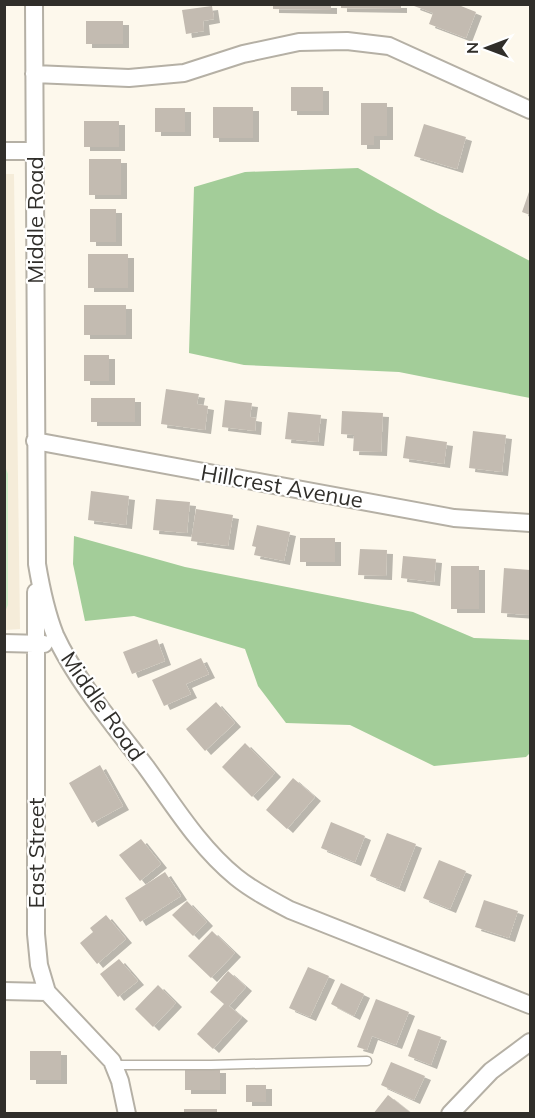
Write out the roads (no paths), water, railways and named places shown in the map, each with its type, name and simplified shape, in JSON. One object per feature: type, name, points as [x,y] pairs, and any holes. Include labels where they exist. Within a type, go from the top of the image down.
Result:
[{"type":"street","name":"Middle Road","points":[[34,4],[37,564],[43,599],[60,644],[77,673],[203,844],[234,876],[290,910],[526,1001]]},
{"type":"street","points":[[34,74],[129,78],[184,73],[243,54],[299,42],[347,41],[389,46],[531,110]]},
{"type":"street","points":[[4,151],[35,151]]},
{"type":"street","name":"Hillcrest Avenue","points":[[35,441],[454,518],[531,523]]},
{"type":"street","name":"East Street","points":[[37,564],[36,934],[39,965],[47,992],[113,1065],[120,1081],[127,1113]]},
{"type":"street","points":[[4,643],[60,644]]},
{"type":"street","points":[[4,991],[47,992]]},
{"type":"street","points":[[450,1113],[491,1071],[531,1042]]},
{"type":"lane","points":[[113,1065],[368,1061]]}]
